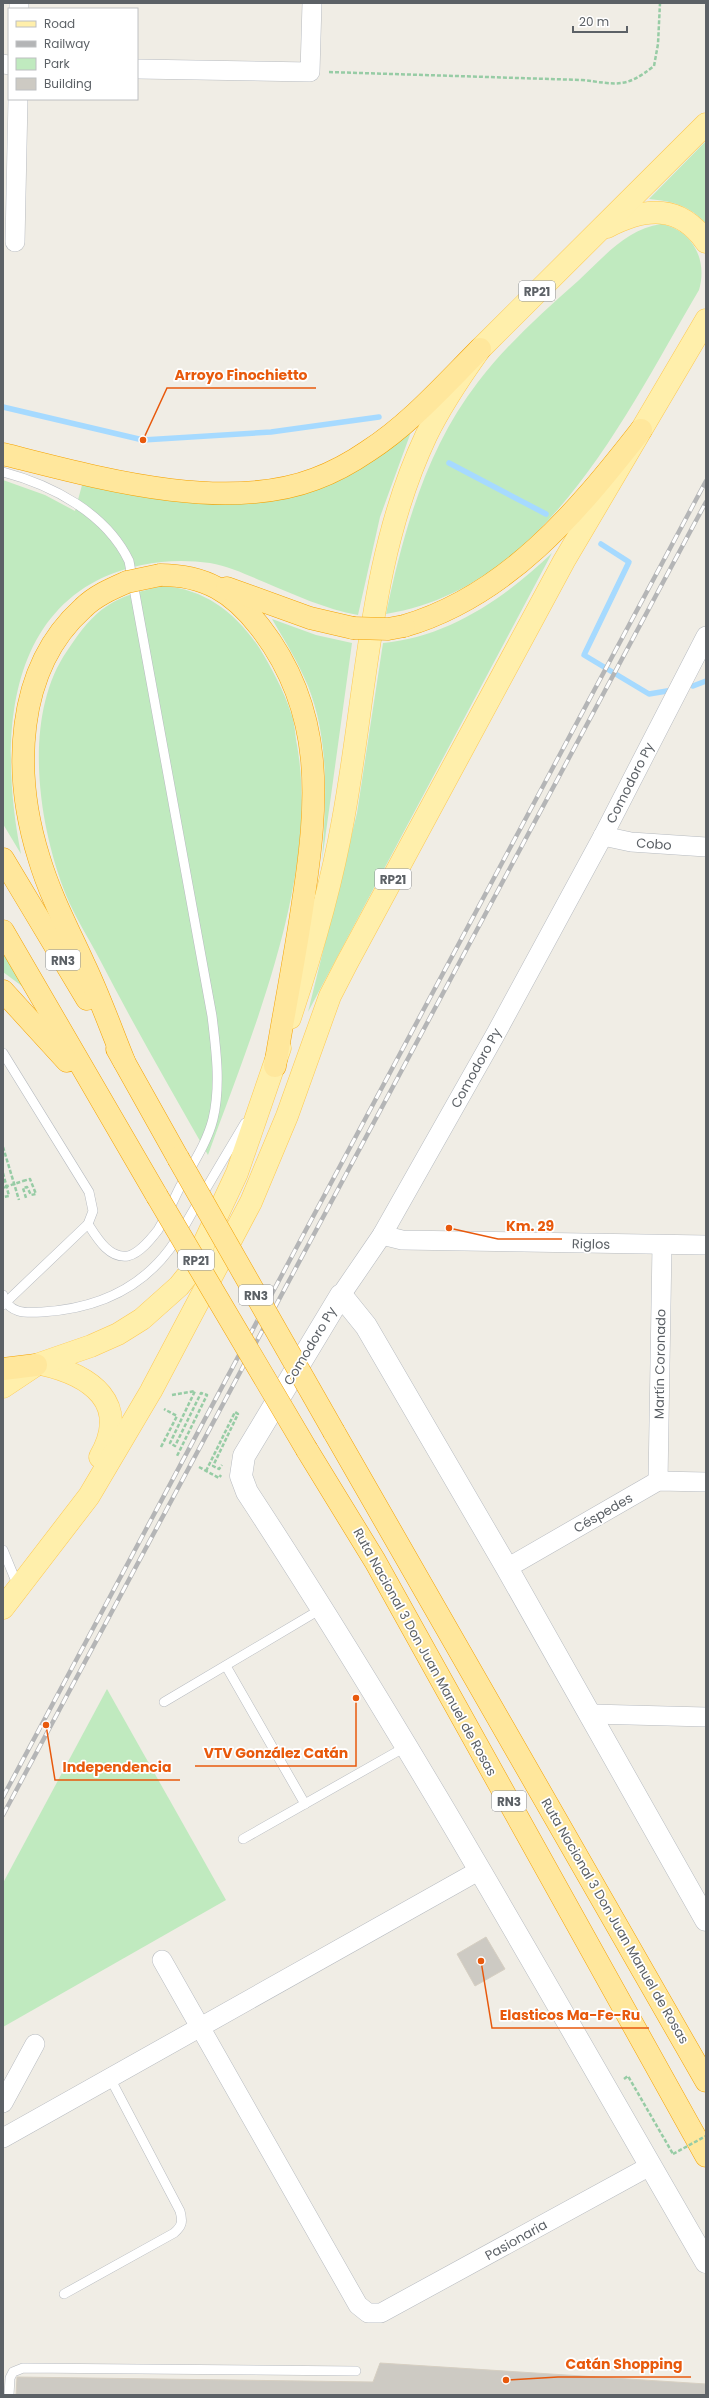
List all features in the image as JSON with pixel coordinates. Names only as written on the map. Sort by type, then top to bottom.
[{"type":"highway","points":[[3,454],[127,483],[191,492],[258,491],[288,487],[315,480],[369,450],[398,428],[480,349]]},
{"type":"highway","points":[[124,1061],[84,965],[51,893],[39,858],[27,800],[24,733],[30,695],[36,674],[49,648],[65,627],[83,607],[105,592],[127,582],[160,575],[178,575],[200,579],[310,618],[353,628],[388,630],[429,619],[453,608],[507,574],[542,544],[577,508],[641,430]]},
{"type":"highway","points":[[216,585],[253,618],[284,664],[304,715],[310,744],[315,803],[313,837],[272,1074]]},
{"type":"highway","name":"RN3","points":[[3,859],[124,1061]]},
{"type":"highway","name":"RN3","points":[[3,931],[112,1116]]},
{"type":"highway","points":[[3,992],[52,1042],[112,1116]]},
{"type":"highway","name":"Ruta Nacional 3 Don Juan Manuel de Rosas","points":[[124,1061],[334,1432],[706,2081]]},
{"type":"highway","name":"Ruta Nacional 3 Don Juan Manuel de Rosas","points":[[112,1116],[157,1196],[307,1450],[375,1561],[706,2156]]},
{"type":"highway","points":[[3,1369],[38,1364]]},
{"type":"main road","name":"RP21","points":[[3,1387],[38,1364],[118,1334],[142,1319],[179,1286],[190,1271],[237,1173],[272,1074],[319,932],[344,819],[372,616],[400,504],[427,436],[458,380],[480,349],[706,124]]},
{"type":"main road","points":[[595,233],[617,221],[640,214],[659,212],[674,214],[687,221],[697,230],[706,242]]},
{"type":"main road","name":"RP21","points":[[3,1608],[89,1496],[146,1400],[251,1202],[287,1116],[330,996],[347,963],[564,561],[704,322]]},
{"type":"main road","points":[[3,1602],[16,1579],[81,1490],[108,1442],[111,1433],[111,1412],[98,1391],[73,1374],[38,1364]]},
{"type":"street","points":[[138,69],[310,72],[312,3]]},
{"type":"street","points":[[15,242],[18,100]]},
{"type":"street","name":"Comodoro Py","points":[[706,636],[603,836],[494,1037],[382,1235],[341,1295],[244,1456],[241,1476],[246,1492],[322,1608],[407,1746],[706,2262]]},
{"type":"street","name":"Cobo","points":[[603,836],[631,842],[706,847]]},
{"type":"street","name":"Riglos","points":[[382,1235],[402,1240],[662,1246],[706,1245]]},
{"type":"street","name":"Martín Coronado","points":[[658,1481],[662,1246]]},
{"type":"street","points":[[341,1295],[366,1326],[591,1714],[706,1920]]},
{"type":"street","points":[[658,1481],[706,1482]]},
{"type":"street","name":"Céspedes","points":[[507,1568],[658,1481]]},
{"type":"street","points":[[591,1714],[706,1717]]},
{"type":"street","points":[[3,2138],[480,1870]]},
{"type":"street","points":[[162,1960],[201,2028]]},
{"type":"street","name":"Pasionaria","points":[[201,2028],[358,2305],[368,2313],[381,2314],[650,2166]]},
{"type":"street","points":[[3,2103],[35,2044]]},
{"type":"lane","points":[[3,472],[54,491],[82,507],[114,537],[129,560],[204,969],[216,1044],[217,1071],[213,1119],[206,1139],[158,1230],[138,1251],[129,1256],[120,1256],[110,1251],[100,1242],[88,1224]]},
{"type":"lane","points":[[3,1053],[89,1192],[93,1211],[88,1224],[4,1305]]},
{"type":"lane","points":[[4,1305],[24,1313],[70,1308],[117,1295],[137,1283],[154,1268],[170,1249],[272,1074]]},
{"type":"lane","points":[[3,1295],[4,1305]]},
{"type":"lane","points":[[3,1359],[38,1364]]},
{"type":"lane","points":[[3,1550],[16,1579]]},
{"type":"lane","points":[[164,1702],[322,1608]]},
{"type":"lane","points":[[226,1666],[305,1804]]},
{"type":"lane","points":[[243,1839],[407,1746]]},
{"type":"lane","points":[[64,2294],[174,2233],[181,2226],[182,2220],[180,2212],[110,2078]]},
{"type":"lane","points":[[9,2395],[10,2378],[13,2372],[23,2368],[356,2371]]},
{"type":"path","points":[[310,72],[582,80],[621,84],[638,79],[654,66],[658,44],[660,3]]},
{"type":"path","points":[[3,1147],[19,1200]]},
{"type":"path","points":[[3,1173],[9,1196],[3,1197]]},
{"type":"path","points":[[4,1188],[30,1179],[36,1194],[31,1195],[27,1187],[23,1188],[26,1198]]},
{"type":"path","points":[[146,1400],[195,1391],[170,1443],[175,1446],[201,1393],[207,1395],[177,1456]]},
{"type":"path","points":[[146,1400],[177,1416],[160,1447]]},
{"type":"path","points":[[206,1471],[234,1412],[238,1414],[213,1466],[220,1469],[223,1462]]},
{"type":"path","points":[[673,2154],[706,2136]]},
{"type":"green space","points":[[706,141],[706,224],[687,209],[666,201],[649,199]]},
{"type":"green space","points":[[661,224],[672,227],[681,232],[689,239],[695,248],[701,267],[699,290],[610,441],[575,489],[536,533],[492,570],[442,598],[386,614],[400,553],[419,493],[444,435],[478,382],[525,329],[606,254],[626,238],[637,232],[648,227]]},
{"type":"green space","points":[[411,432],[380,517],[358,615],[310,601],[231,568],[210,563],[170,561],[156,562],[130,568],[104,577],[70,599],[44,627],[27,660],[16,697],[11,736],[11,777],[21,854],[3,824],[3,480],[45,495],[75,511],[82,485],[136,494],[353,471]]},
{"type":"green space","points":[[552,553],[308,1012],[357,813],[383,643],[431,633],[475,612],[515,585]]},
{"type":"green space","points":[[163,586],[179,588],[207,598],[231,614],[251,636],[260,649],[281,688],[292,717],[297,745],[302,795],[299,847],[291,900],[278,953],[244,1058],[208,1155],[139,1034],[66,895],[56,867],[48,836],[42,804],[39,771],[40,738],[44,707],[53,677],[77,636],[97,614],[107,606],[118,600],[145,590]]},
{"type":"green space","points":[[272,619],[316,635],[352,643],[322,861],[325,817],[325,772],[320,728],[308,686]]},
{"type":"green space","points":[[3,944],[34,995],[3,972]]},
{"type":"green space","points":[[107,1689],[226,1900],[3,2027],[3,1883]]},
{"type":"building","points":[[486,1937],[505,1969],[475,1986],[457,1954]]},
{"type":"building","points":[[380,2363],[706,2384],[706,2395],[16,2395],[17,2377],[373,2382]]},
{"type":"waterway","points":[[3,407],[143,440],[271,432],[379,417]]},
{"type":"waterway","points":[[449,463],[546,514]]},
{"type":"waterway","points":[[601,544],[629,562],[584,655],[649,694],[673,690]]},
{"type":"waterway","points":[[693,686],[706,681]]},
{"type":"railway","points":[[3,1797],[706,481]]},
{"type":"railway","points":[[3,1815],[706,502]]},
{"type":"place","name":"Arroyo Finochietto","points":[[143,440]]},
{"type":"place","name":"Km. 29","points":[[449,1228]]},
{"type":"place","name":"VTV González Catán","points":[[356,1698]]},
{"type":"place","name":"Independencia","points":[[46,1725]]},
{"type":"place","name":"Elasticos Ma-Fe-Ru","points":[[481,1961]]},
{"type":"place","name":"Catán Shopping","points":[[506,2380]]}]
